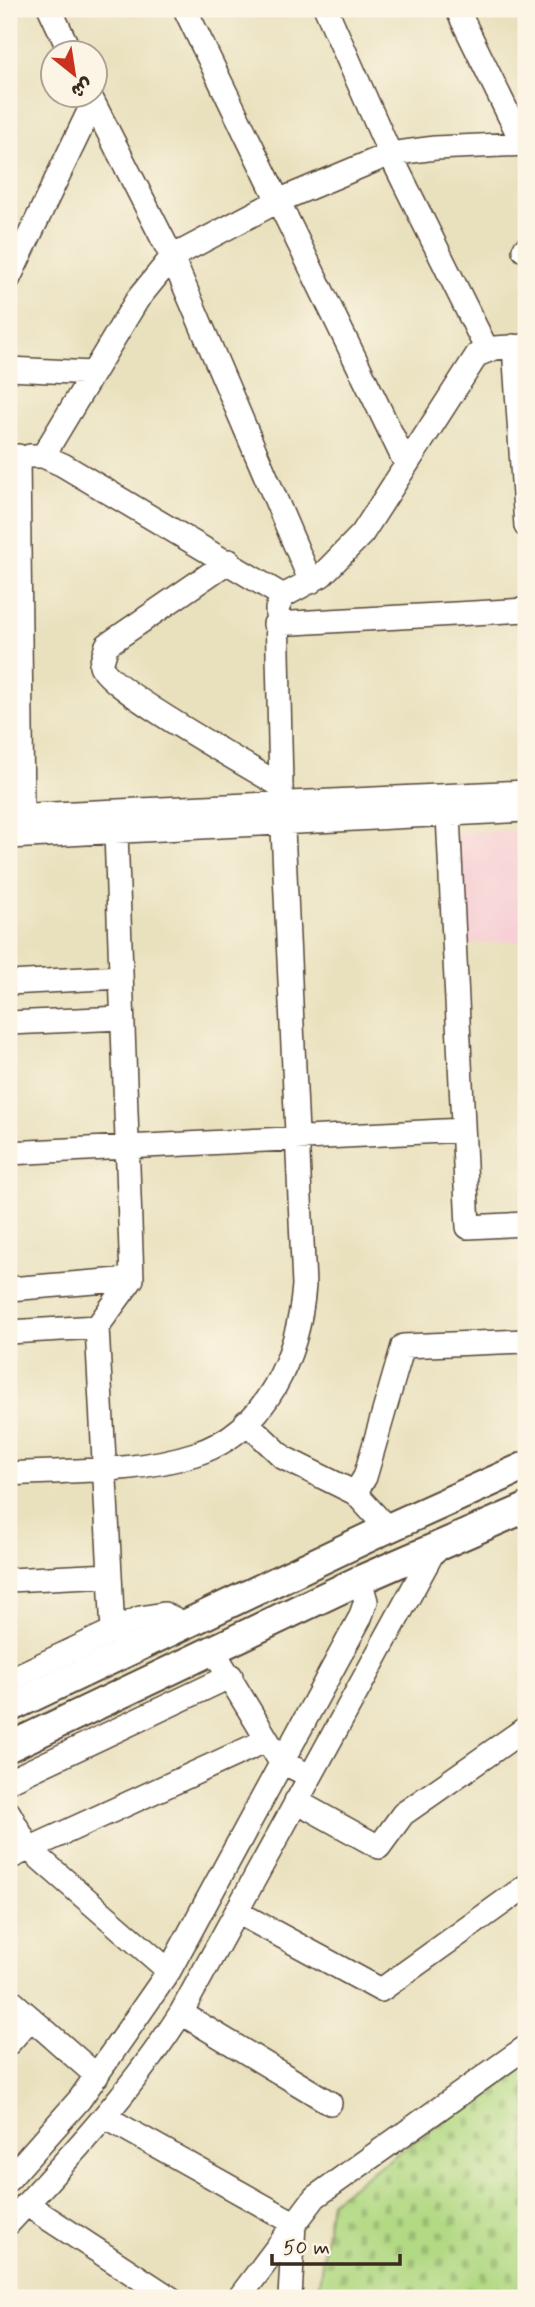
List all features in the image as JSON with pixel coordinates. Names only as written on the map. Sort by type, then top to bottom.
[{"type":"main road","points":[[9,1708],[387,1528],[526,1466]]},
{"type":"main road","points":[[9,1747],[360,1580],[526,1508]]},
{"type":"street","points":[[50,9],[63,38]]},
{"type":"street","points":[[185,9],[406,464]]},
{"type":"street","points":[[326,9],[390,155],[487,350]]},
{"type":"street","points":[[43,456],[137,300],[172,257],[278,201],[390,155],[435,148],[524,144],[457,9]]},
{"type":"street","points":[[9,278],[87,108]]},
{"type":"street","points":[[96,108],[172,257],[311,582]]},
{"type":"street","points":[[9,1474],[104,1468],[175,1460],[197,1454],[215,1446],[246,1422],[271,1394],[281,1377],[302,1312],[304,1284],[275,624],[283,596],[311,582],[334,565],[355,543],[472,361],[487,350],[520,346],[526,526]]},
{"type":"street","points":[[9,369],[92,373]]},
{"type":"street","points":[[283,596],[229,561],[43,456],[14,456],[15,816],[526,792]]},
{"type":"street","points":[[229,561],[107,645],[101,664],[106,676],[114,683],[282,805]]},
{"type":"street","points":[[275,624],[526,610]]},
{"type":"street","points":[[9,837],[116,833],[282,805],[448,815],[526,810]]},
{"type":"street","points":[[448,815],[468,1227],[526,1224]]},
{"type":"street","points":[[113,1632],[97,1327],[132,1279],[116,833]]},
{"type":"street","points":[[9,983],[121,977]]},
{"type":"street","points":[[9,1023],[122,1017]]},
{"type":"street","points":[[9,1153],[463,1130]]},
{"type":"street","points":[[9,1289],[132,1279]]},
{"type":"street","points":[[9,1332],[97,1327]]},
{"type":"street","points":[[355,1493],[365,1477],[403,1346],[526,1341]]},
{"type":"street","points":[[246,1422],[284,1458],[355,1493],[387,1528]]},
{"type":"street","points":[[9,2223],[105,2117],[151,2059],[181,2013],[437,1545]]},
{"type":"street","points":[[9,1580],[110,1574]]},
{"type":"street","points":[[9,2179],[97,2076],[169,1971],[364,1608],[364,1591],[360,1580]]},
{"type":"street","points":[[9,1680],[154,1614],[164,1614],[185,1624]]},
{"type":"street","points":[[213,1650],[280,1761],[310,1776]]},
{"type":"street","points":[[9,1781],[231,1676]]},
{"type":"street","points":[[296,1801],[379,1847],[403,1814],[526,1728]]},
{"type":"street","points":[[19,1853],[267,1740]]},
{"type":"street","points":[[9,1813],[19,1853],[169,1971]]},
{"type":"street","points":[[237,1912],[380,1990],[526,1886]]},
{"type":"street","points":[[9,1999],[97,2076]]},
{"type":"street","points":[[181,2013],[330,2103]]},
{"type":"street","points":[[9,2043],[31,2018]]},
{"type":"street","points":[[239,2298],[315,2197],[526,2047]]},
{"type":"street","points":[[105,2117],[294,2223]]},
{"type":"street","points":[[26,2204],[170,2298]]},
{"type":"street","points":[[290,2298],[294,2223]]},
{"type":"shaded area","points":[[526,830],[526,941],[459,944],[454,833]]},
{"type":"green space","points":[[526,2062],[526,2298],[317,2298],[331,2201]]}]
